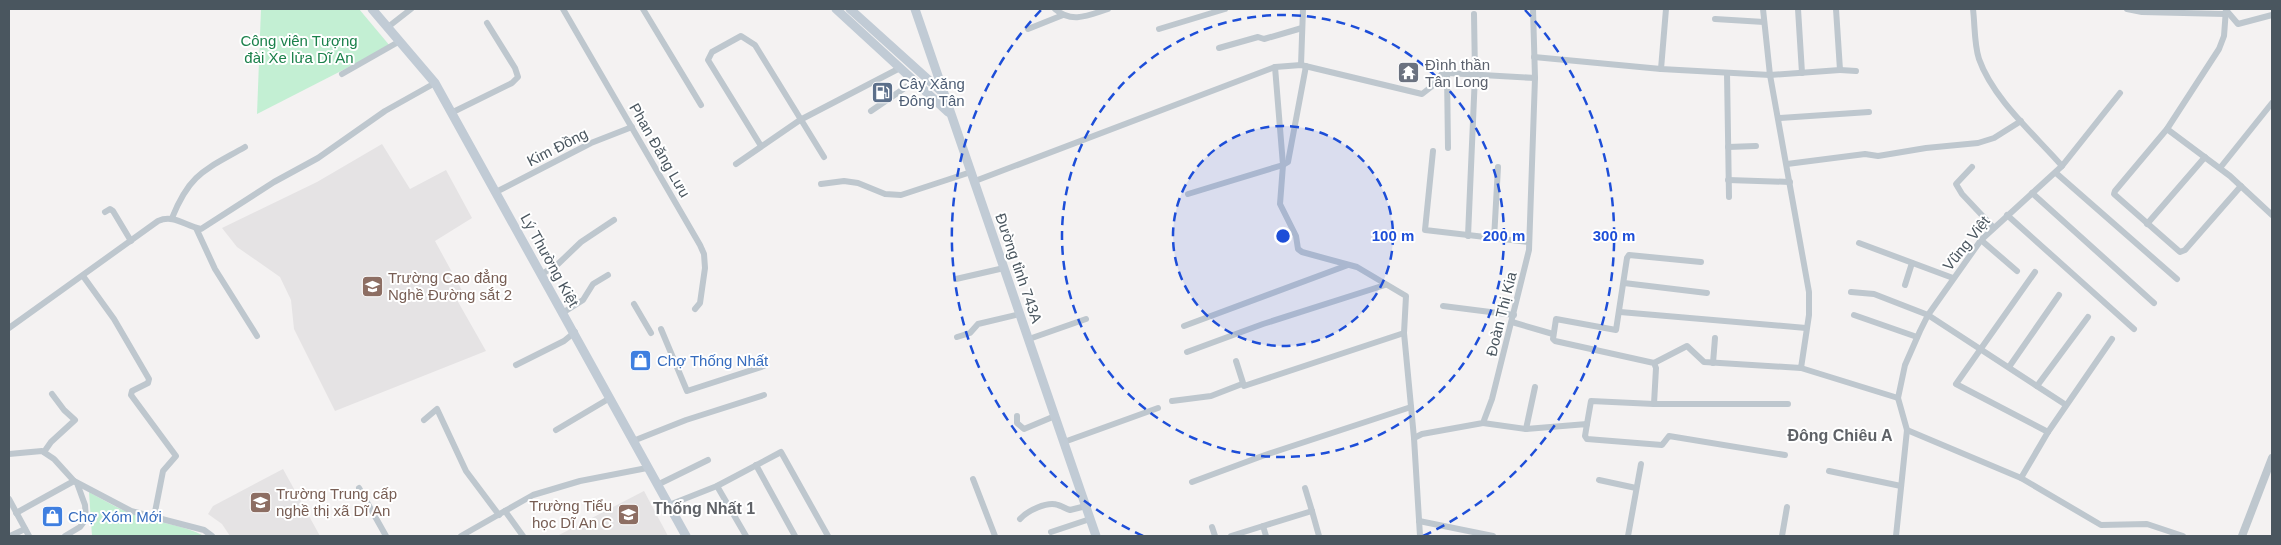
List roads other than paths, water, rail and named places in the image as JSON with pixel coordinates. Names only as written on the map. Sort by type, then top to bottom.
[{"type":"main road","name":"Lý Thường Kiệt","points":[[372,9],[434,83],[564,312],[647,468],[686,536]]},
{"type":"main road","points":[[836,9],[900,68],[942,93]]},
{"type":"main road","points":[[850,9],[951,114]]},
{"type":"main road","name":"Đường tỉnh 743A","points":[[915,9],[942,93],[973,176],[1096,536]]},
{"type":"main road","points":[[919,81],[933,63]]},
{"type":"street","points":[[388,27],[411,9]]},
{"type":"street","name":"Phan Đăng Lưu","points":[[564,9],[657,168],[704,254],[700,303],[695,309]]},
{"type":"street","points":[[643,9],[700,105]]},
{"type":"street","points":[[1055,9],[1063,16],[1073,18],[1084,17],[1108,9]]},
{"type":"street","points":[[1159,29],[1225,9]]},
{"type":"street","points":[[1188,194],[1283,165],[1290,158],[1303,65],[1303,9]]},
{"type":"street","name":"Đoàn Thị Kia","points":[[1483,423],[1492,399],[1513,319],[1530,242],[1535,78],[1533,9]]},
{"type":"street","points":[[1661,69],[1666,9]]},
{"type":"street","points":[[1763,9],[1770,75],[1780,118],[1809,292],[1809,315],[1801,368]]},
{"type":"street","points":[[1798,9],[1802,73]]},
{"type":"street","points":[[1836,9],[1840,70]]},
{"type":"street","points":[[1973,9],[1979,58],[1997,91],[2021,121],[2062,166]]},
{"type":"street","points":[[2127,9],[2142,12],[2226,11],[2238,24],[2272,15]]},
{"type":"street","points":[[2226,11],[2224,36],[2219,49],[2167,129],[2114,191],[2115,197],[2180,252],[2185,250],[2242,186]]},
{"type":"street","points":[[1468,236],[1475,75],[1474,14]]},
{"type":"street","points":[[1028,29],[1063,16]]},
{"type":"street","points":[[1715,19],[1764,22]]},
{"type":"street","points":[[451,113],[512,84],[518,77],[487,24]]},
{"type":"street","points":[[1219,48],[1258,37],[1264,39],[1302,28]]},
{"type":"street","points":[[761,146],[708,60],[712,52],[741,36],[755,45],[824,157]]},
{"type":"street","points":[[342,74],[400,41]]},
{"type":"street","points":[[1534,57],[1661,69],[1770,75],[1856,70]]},
{"type":"street","points":[[821,184],[858,183],[885,194],[901,195],[973,176],[1275,67],[1303,65],[1422,94],[1426,93],[1442,74],[1447,73],[1535,78]]},
{"type":"street","points":[[1275,67],[1283,165],[1280,204],[1296,236],[1298,249],[1307,255],[1357,267],[1386,286],[1406,296],[1404,333],[1414,438],[1420,536]]},
{"type":"street","points":[[736,164],[800,120],[900,68]]},
{"type":"street","points":[[1447,73],[1448,148]]},
{"type":"street","points":[[1727,73],[1728,197]]},
{"type":"street","points":[[871,111],[919,81]]},
{"type":"street","points":[[9,328],[158,221],[172,218],[202,229],[274,182],[318,158],[386,111],[434,83]]},
{"type":"street","name":"Vũng Việt","points":[[1896,536],[1907,430],[1898,398],[1905,365],[1928,315],[1981,240],[1993,227],[2056,173],[2120,93]]},
{"type":"street","points":[[2220,168],[2272,102]]},
{"type":"street","points":[[1780,118],[1869,112]]},
{"type":"street","points":[[1787,164],[1865,154],[1878,156],[1926,148],[1978,143],[1994,138],[2021,121]]},
{"type":"street","name":"Kim Đồng","points":[[496,192],[591,143],[632,127]]},
{"type":"street","points":[[2167,129],[2242,186],[2272,215]]},
{"type":"street","points":[[172,218],[185,188],[195,178],[245,146]]},
{"type":"street","points":[[1728,147],[1756,146]]},
{"type":"street","points":[[1433,151],[1426,230],[1530,242]]},
{"type":"street","points":[[2146,224],[2205,157]]},
{"type":"street","points":[[1494,239],[1498,167]]},
{"type":"street","points":[[1972,167],[1956,184],[1962,194],[1993,227]]},
{"type":"street","points":[[2056,173],[2177,279]]},
{"type":"street","points":[[1728,180],[1790,182]]},
{"type":"street","points":[[2032,193],[2154,303]]},
{"type":"street","points":[[105,212],[110,209],[113,211],[131,241]]},
{"type":"street","points":[[2007,215],[2134,329]]},
{"type":"street","points":[[542,274],[558,264],[581,242],[614,220]]},
{"type":"street","points":[[196,228],[215,269],[256,336]]},
{"type":"street","points":[[1981,240],[2017,271]]},
{"type":"street","points":[[1859,243],[1953,278]]},
{"type":"street","points":[[1701,262],[1629,255],[1616,330],[1556,319],[1553,334],[1555,341],[1654,364],[1685,346],[1690,347],[1701,360],[1713,363],[1801,368],[1898,398]]},
{"type":"street","points":[[1905,285],[1912,263]]},
{"type":"street","points":[[1184,326],[1348,264]]},
{"type":"street","points":[[956,279],[1004,268]]},
{"type":"street","points":[[2035,272],[1956,382],[1958,386],[2048,432]]},
{"type":"street","points":[[564,312],[583,300],[593,284],[608,275]]},
{"type":"street","points":[[83,276],[114,320],[149,380],[148,383],[131,392],[131,395],[176,456],[163,471],[154,517]]},
{"type":"street","points":[[1624,283],[1707,292]]},
{"type":"street","points":[[1187,352],[1263,324],[1386,286]]},
{"type":"street","points":[[1851,292],[1874,294],[1928,315],[2066,405]]},
{"type":"street","points":[[2009,367],[2059,295]]},
{"type":"street","points":[[634,304],[651,333]]},
{"type":"street","points":[[1443,306],[1513,319],[1553,334]]},
{"type":"street","points":[[1620,312],[1806,328]]},
{"type":"street","points":[[957,337],[970,333],[978,324],[1020,314]]},
{"type":"street","points":[[1854,316],[1917,337]]},
{"type":"street","points":[[2037,386],[2088,317]]},
{"type":"street","points":[[1029,339],[1086,319]]},
{"type":"street","points":[[661,329],[687,391],[764,366]]},
{"type":"street","points":[[516,365],[564,341],[575,332]]},
{"type":"street","points":[[1172,401],[1211,396],[1242,384],[1244,386],[1404,333]]},
{"type":"street","points":[[1713,363],[1715,338]]},
{"type":"street","points":[[2021,478],[2048,432],[2112,339]]},
{"type":"street","points":[[1236,361],[1242,384]]},
{"type":"street","points":[[1654,364],[1656,368],[1654,404]]},
{"type":"street","points":[[1526,429],[1535,387]]},
{"type":"street","points":[[44,452],[51,442],[75,420],[52,394]]},
{"type":"street","points":[[633,441],[686,420],[764,395]]},
{"type":"street","points":[[556,430],[610,398]]},
{"type":"street","points":[[1785,456],[1670,436],[1662,445],[1587,439],[1585,436],[1592,401],[1654,404],[1788,404]]},
{"type":"street","points":[[1192,482],[1264,455],[1410,407]]},
{"type":"street","points":[[1064,442],[1158,408]]},
{"type":"street","points":[[424,420],[437,410],[466,471],[520,535]]},
{"type":"street","points":[[1017,416],[1016,423],[1024,429],[1055,416]]},
{"type":"street","points":[[1414,438],[1422,434],[1483,423],[1526,429],[1587,424]]},
{"type":"street","points":[[1907,430],[2021,478],[2101,525],[2148,524],[2184,536]]},
{"type":"street","points":[[9,454],[44,452],[54,459],[76,482],[131,511],[204,530],[212,536]]},
{"type":"street","points":[[669,505],[717,486],[781,452],[828,536]]},
{"type":"street","points":[[657,485],[708,460]]},
{"type":"street","points":[[2242,536],[2272,462]]},
{"type":"street","points":[[1628,536],[1641,464]]},
{"type":"street","points":[[756,465],[795,536]]},
{"type":"street","points":[[461,536],[533,495],[580,481],[647,468]]},
{"type":"street","points":[[1829,471],[1901,486]]},
{"type":"street","points":[[973,479],[995,536]]},
{"type":"street","points":[[1599,480],[1636,488]]},
{"type":"street","points":[[16,513],[76,482]]},
{"type":"street","points":[[65,536],[80,527],[86,519],[85,505],[76,482]]},
{"type":"street","points":[[717,486],[746,536]]},
{"type":"street","points":[[359,488],[386,536]]},
{"type":"street","points":[[1305,488],[1319,536]]},
{"type":"street","points":[[9,499],[29,536]]},
{"type":"street","points":[[1020,519],[1032,510],[1055,504],[1070,510],[1086,506]]},
{"type":"street","points":[[1782,536],[1787,507]]},
{"type":"street","points":[[1231,536],[1312,511]]},
{"type":"street","points":[[1051,532],[1090,519]]},
{"type":"street","points":[[1419,521],[1493,536]]},
{"type":"street","points":[[1212,526],[1215,536]]},
{"type":"street","points":[[1263,526],[1266,536]]},
{"type":"street","points":[[10,536],[25,528]]},
{"type":"place","name":"Đình thần Tân Long","points":[[1409,73]]},
{"type":"place","name":"Cây Xăng Đông Tân","points":[[883,92]]},
{"type":"place","name":"Trường Cao đẳng Nghề Đường sắt 2","points":[[372,286]]},
{"type":"place","name":"Chợ Thống Nhất","points":[[641,360]]},
{"type":"place","name":"Trường Trung cấp nghề thị xã Dĩ An","points":[[260,502]]},
{"type":"place","name":"Trường Tiểu học Dĩ An C","points":[[628,514]]},
{"type":"place","name":"Chợ Xóm Mới","points":[[52,516]]},
{"type":"district","name":"Đông Chiêu A","points":[[1840,435]]},
{"type":"district","name":"Thống Nhất 1","points":[[704,508]]},
{"type":"park label","name":"Công viên Tượng đài Xe lửa Dĩ An","points":[[299,48]]}]
